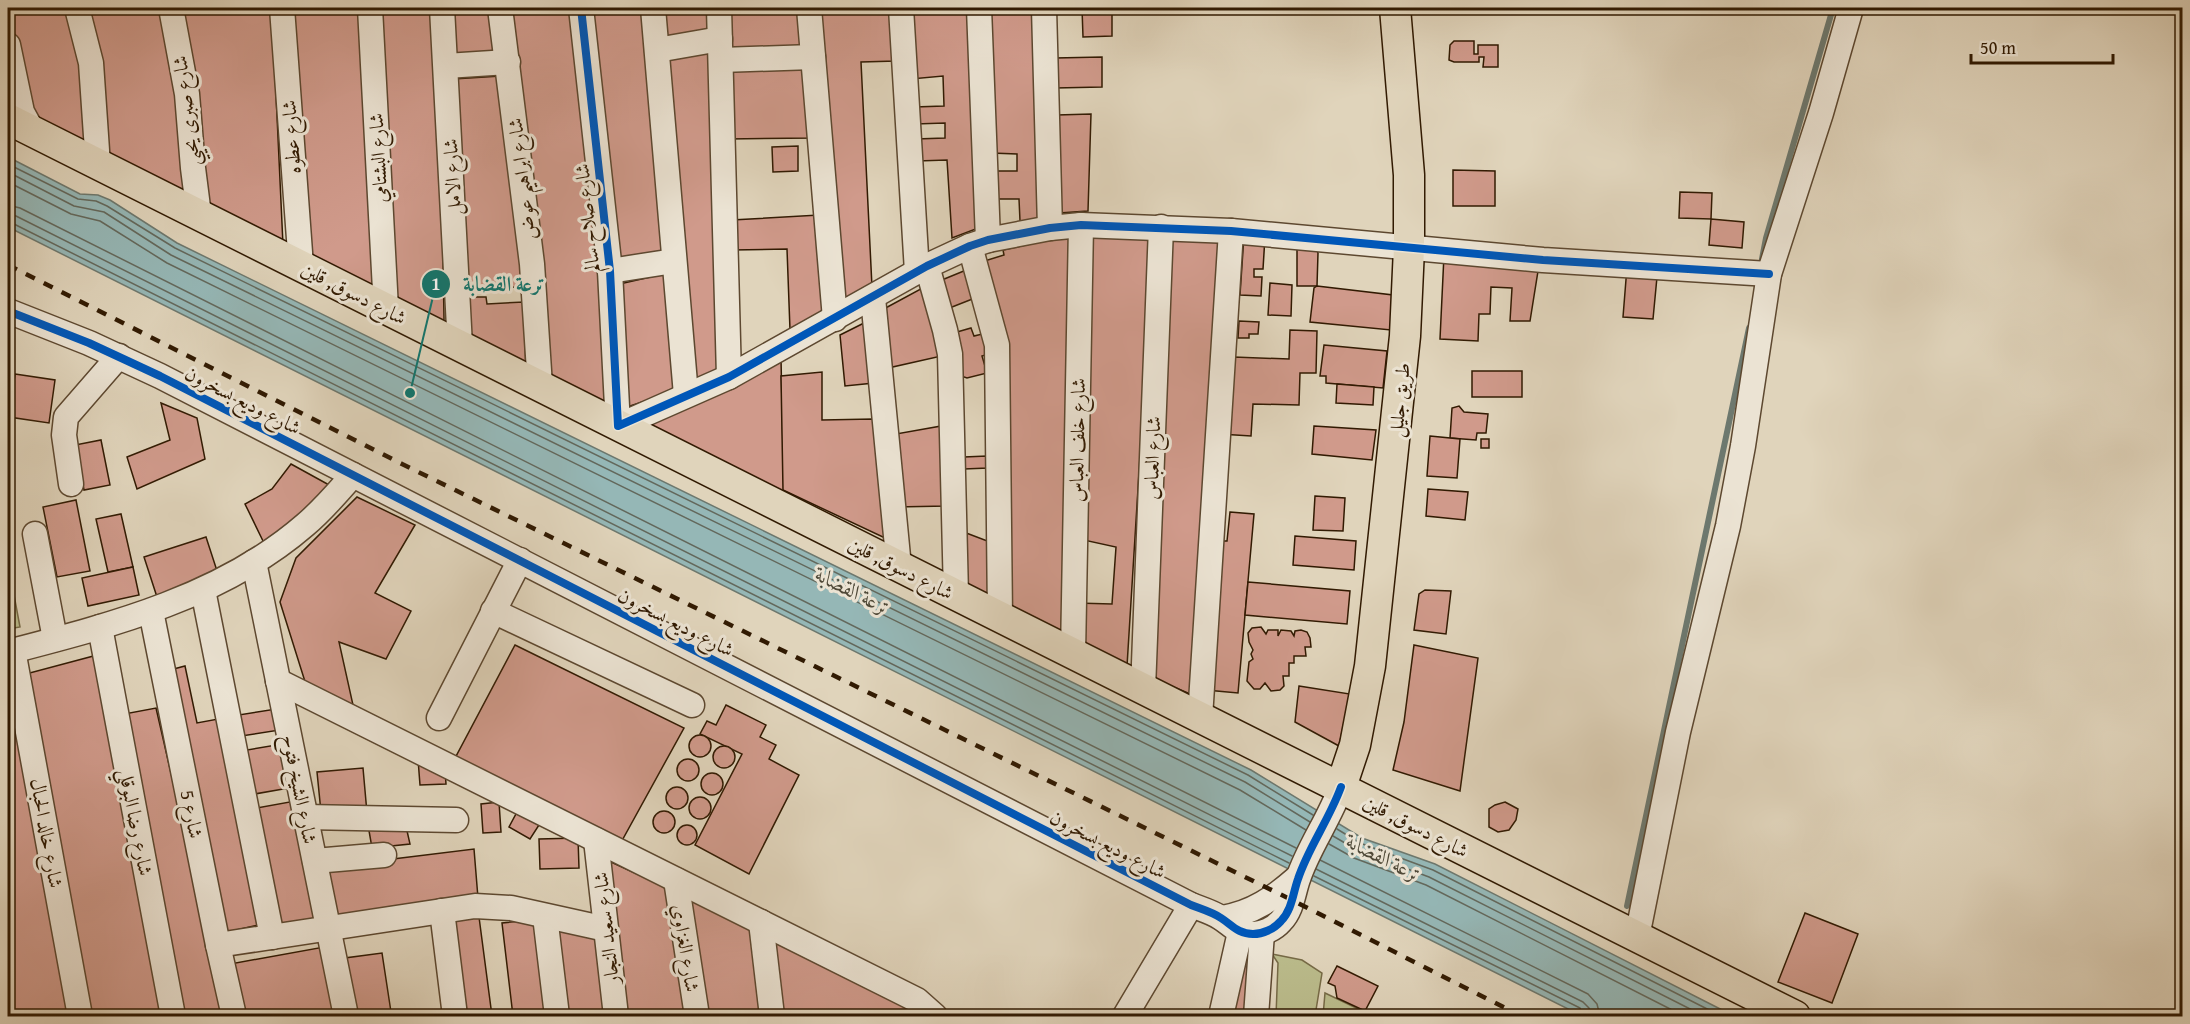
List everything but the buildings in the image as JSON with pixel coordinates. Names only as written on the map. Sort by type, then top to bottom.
[{"type":"main road","name":"طريق جليل","points":[[1337,798],[1355,745],[1375,627],[1401,379],[1409,248],[1408,175],[1395,8]]},
{"type":"main road","name":"شارع دسوق, قلين","points":[[20,125],[1200,718],[1337,798],[1637,937],[1795,1017]]},
{"type":"street","points":[[77,8],[91,63],[98,165]]},
{"type":"street","name":"شارع صبرى يحيي","points":[[171,8],[187,94],[199,215]]},
{"type":"street","name":"شارع عطوه","points":[[282,8],[301,266]]},
{"type":"street","name":"شارع البشتامي","points":[[370,8],[386,309]]},
{"type":"street","name":"شارع الامل","points":[[442,8],[460,346]]},
{"type":"street","name":"شارع ابراهيم عوض","points":[[500,8],[533,274],[540,386]]},
{"type":"street","name":"شارع صلاح سالم","points":[[580,8],[610,271],[618,426]]},
{"type":"street","points":[[653,8],[686,395]]},
{"type":"street","points":[[719,8],[729,377]]},
{"type":"street","points":[[809,8],[835,319]]},
{"type":"street","points":[[901,8],[922,269],[945,330],[950,354],[956,595]]},
{"type":"street","points":[[979,8],[979,243],[998,356],[1000,617]]},
{"type":"street","points":[[1044,8],[1050,228]]},
{"type":"street","points":[[1637,937],[1678,732],[1728,526],[1743,446],[1769,274],[1821,113],[1851,8]]},
{"type":"street","points":[[8,45],[22,112],[20,125]]},
{"type":"street","points":[[657,50],[720,50],[813,57]]},
{"type":"street","points":[[446,66],[508,62]]},
{"type":"street","points":[[618,426],[729,377],[922,269],[979,243],[1050,228],[1081,225],[1231,231],[1543,260],[1769,274]]},
{"type":"street","name":"شارع خلف العباس","points":[[1073,654],[1081,225]]},
{"type":"street","name":"شارع العباس","points":[[1143,689],[1161,227]]},
{"type":"street","points":[[1200,718],[1231,231]]},
{"type":"street","points":[[610,271],[674,261]]},
{"type":"street","points":[[873,298],[899,567]]},
{"type":"street","name":"شارع وديع بسخرون","points":[[8,311],[119,356],[1191,905],[1241,928]]},
{"type":"street","points":[[71,484],[64,435],[66,417],[119,356]]},
{"type":"street","points":[[10,651],[151,611],[203,590],[254,562],[306,525],[353,475]]},
{"type":"street","points":[[34,534],[55,639]]},
{"type":"street","points":[[439,718],[520,560]]},
{"type":"street","name":"شارع الشيخ فتوح","points":[[254,562],[346,1017]]},
{"type":"street","points":[[203,590],[272,937]]},
{"type":"street","name":"شارع 5","points":[[151,611],[234,1017]]},
{"type":"street","points":[[494,611],[692,705]]},
{"type":"street","name":"شارع رضا البوقلي","points":[[100,627],[173,1017]]},
{"type":"street","name":"شارع خالد الحبال","points":[[10,651],[80,1017]]},
{"type":"street","points":[[278,681],[917,1000],[935,1017]]},
{"type":"street","points":[[1241,928],[1273,928],[1282,921],[1288,911],[1298,877],[1337,798]]},
{"type":"street","points":[[306,817],[456,820]]},
{"type":"street","name":"شارع سعيد النجار","points":[[596,840],[616,1017]]},
{"type":"street","points":[[315,861],[384,855]]},
{"type":"street","points":[[1256,1017],[1239,915],[1260,907],[1298,877]]},
{"type":"street","name":"شارع الغزاوي","points":[[676,880],[697,1017]]},
{"type":"street","points":[[1125,1017],[1191,905]]},
{"type":"street","points":[[218,945],[476,906],[511,908],[606,929]]},
{"type":"street","points":[[442,911],[455,1017]]},
{"type":"street","points":[[545,916],[557,1017]]},
{"type":"street","points":[[761,922],[772,1017]]},
{"type":"street","points":[[1221,1017],[1241,928]]},
{"type":"green space","points":[[8,563],[20,627],[8,629]]},
{"type":"green space","points":[[1272,954],[1302,960],[1322,973],[1315,1016],[1276,1016],[1278,963]]},
{"type":"green space","points":[[1325,993],[1373,1016],[1323,1016]]},
{"type":"water","points":[[8,157],[80,194],[98,195],[110,200],[177,243],[1251,770],[1362,838],[1435,864],[1734,1016],[1582,1016],[8,227]]},
{"type":"waterway","points":[[1762,259],[1766,238],[1833,8]]},
{"type":"waterway","points":[[1627,906],[1749,328]]},
{"type":"railway","points":[[8,265],[402,464],[1292,900],[1521,1016]]},
{"type":"cycle path","points":[[581,8],[610,271],[618,426],[729,377],[927,266],[970,246],[988,240],[1050,228],[1081,225],[1231,231],[1543,260],[1769,274]]},
{"type":"cycle path","points":[[8,311],[89,343],[160,376],[1191,905],[1214,914],[1243,932],[1253,934],[1264,932],[1285,917],[1302,868],[1341,787]]},
{"type":"place","name":"ترعة القضابة","points":[[410,393]]}]
